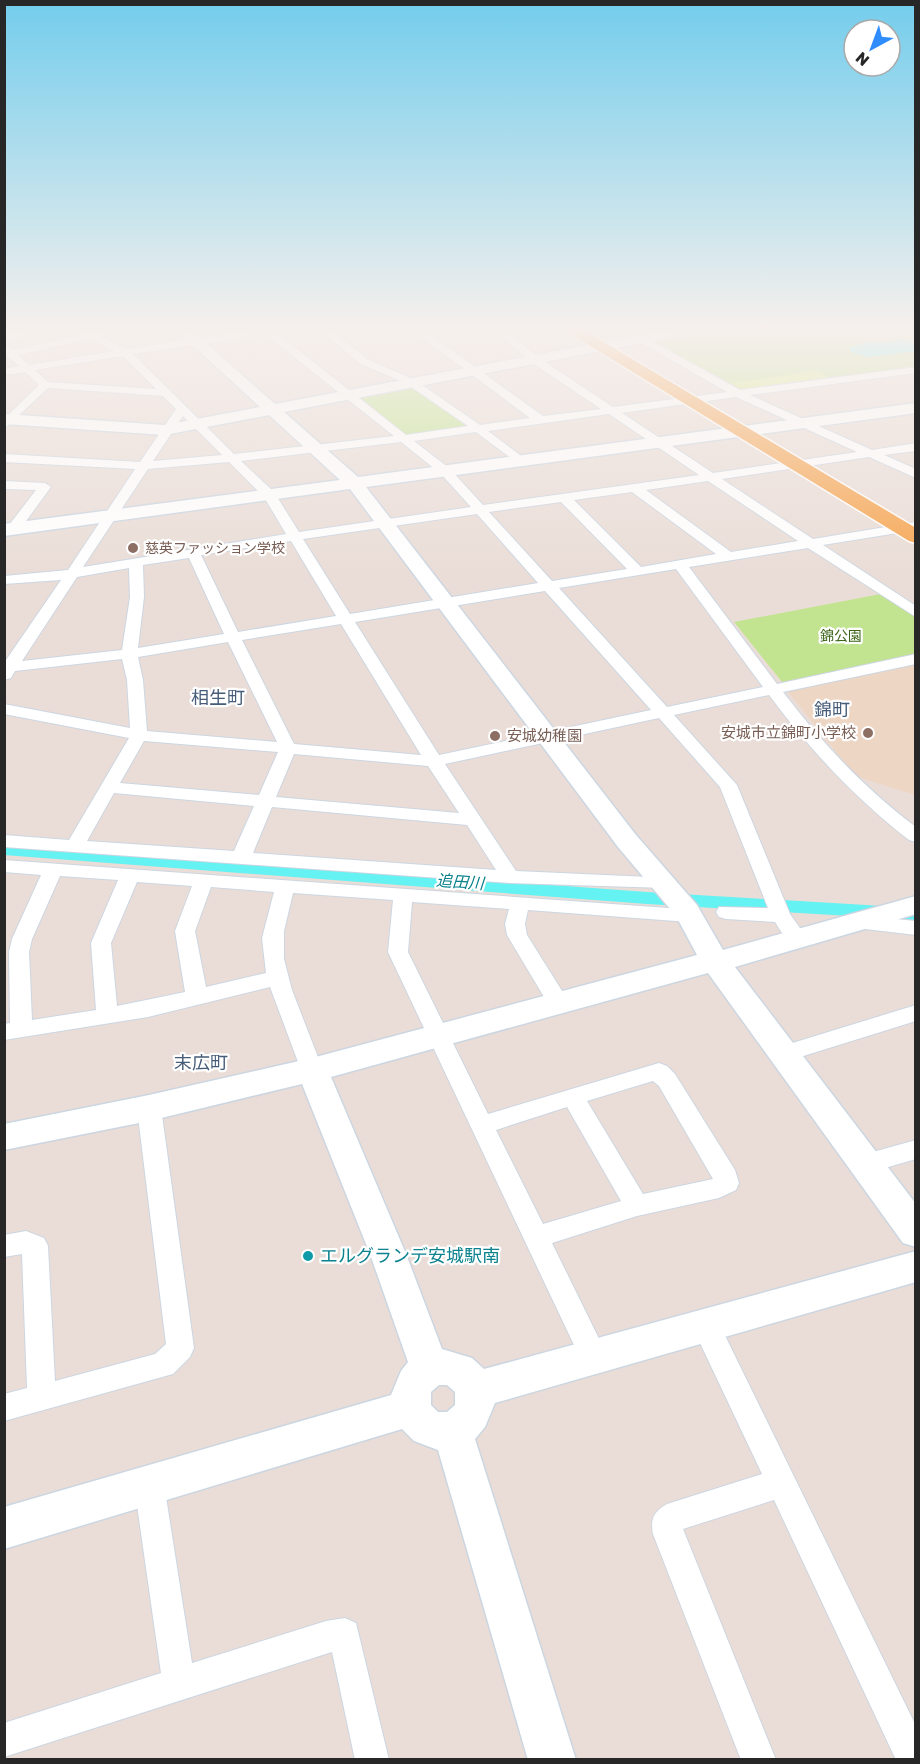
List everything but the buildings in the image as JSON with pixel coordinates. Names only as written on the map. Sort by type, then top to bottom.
[{"type":"main road","points":[[707,410],[911,531]]},
{"type":"street","points":[[7,422],[19,410]]},
{"type":"street","points":[[6,671],[180,410]]},
{"type":"street","points":[[184,410],[269,495],[434,761],[510,878]]},
{"type":"street","points":[[7,422],[165,430],[265,410]]},
{"type":"street","points":[[272,410],[354,483],[627,841],[678,899],[715,961],[915,1232]]},
{"type":"street","points":[[368,410],[445,471],[728,785],[784,917]]},
{"type":"street","points":[[452,410],[520,461]]},
{"type":"street","points":[[526,410],[540,420]]},
{"type":"street","points":[[4,458],[142,466],[317,450],[618,410]]},
{"type":"street","points":[[773,410],[915,474]]},
{"type":"street","points":[[8,530],[897,410]]},
{"type":"street","points":[[613,411],[915,613]]},
{"type":"street","points":[[4,580],[73,573],[193,552],[915,447]]},
{"type":"street","points":[[4,485],[45,488],[8,530]]},
{"type":"street","points":[[635,488],[729,557]]},
{"type":"street","points":[[564,498],[638,572]]},
{"type":"street","points":[[6,671],[129,654],[813,544],[911,531]]},
{"type":"street","points":[[193,552],[218,610],[288,748],[242,858]]},
{"type":"street","points":[[74,847],[139,735],[135,680],[129,654],[137,597],[135,563]]},
{"type":"street","points":[[680,565],[774,687],[810,739],[875,805],[915,836]]},
{"type":"street","points":[[4,709],[139,735],[434,761],[915,658]]},
{"type":"street","points":[[109,787],[474,820]]},
{"type":"street","points":[[4,841],[510,878],[678,899]]},
{"type":"street","points":[[4,866],[520,903],[678,899]]},
{"type":"street","points":[[54,869],[20,945],[13,1031],[107,1016],[279,977]]},
{"type":"street","points":[[107,1016],[101,943],[130,875]]},
{"type":"street","points":[[197,997],[185,931],[204,880]]},
{"type":"street","points":[[285,886],[273,930],[272,947],[279,977],[312,1070],[388,1254],[430,1370]]},
{"type":"street","points":[[403,895],[398,952],[593,1355]]},
{"type":"street","points":[[520,903],[515,924],[517,935],[558,1002]]},
{"type":"street","points":[[726,912],[863,920],[915,913]]},
{"type":"street","points":[[4,1137],[149,1108],[312,1070],[558,1002],[742,956],[784,917]]},
{"type":"street","points":[[784,1053],[915,1013]]},
{"type":"street","points":[[481,1125],[652,1072],[659,1072],[667,1080],[726,1176],[725,1186],[637,1206],[535,1237]]},
{"type":"street","points":[[573,1098],[637,1206]]},
{"type":"street","points":[[4,1408],[163,1365],[180,1348],[149,1108]]},
{"type":"street","points":[[864,1164],[915,1149]]},
{"type":"street","points":[[4,1246],[26,1242],[35,1246],[42,1397]]},
{"type":"street","points":[[476,1390],[593,1355],[915,1266]]},
{"type":"street","points":[[705,1324],[910,1738]]},
{"type":"street","points":[[452,1368],[471,1381],[476,1390],[477,1400],[469,1418],[452,1429],[431,1428],[415,1416],[411,1408],[411,1389],[415,1381],[430,1370],[452,1368]]},
{"type":"street","points":[[4,1528],[411,1408]]},
{"type":"street","points":[[452,1429],[552,1760]]},
{"type":"street","points":[[759,1760],[668,1534],[666,1522],[678,1515],[782,1483]]},
{"type":"street","points":[[149,1484],[179,1684]]},
{"type":"street","points":[[4,1740],[326,1637],[345,1634],[372,1760]]},
{"type":"shaded area","name":"安城市立錦町小学校","points":[[915,663],[915,795],[855,776],[786,689]]},
{"type":"green space","points":[[373,410],[450,410],[479,429],[404,438]]},
{"type":"green space","name":"錦公園","points":[[886,593],[915,615],[915,655],[782,682],[734,622]]},
{"type":"waterway","name":"追田川","points":[[4,850],[647,898],[916,914]]},
{"type":"place","name":"慈英ファッション学校","points":[[133,548]]},
{"type":"place","name":"安城市立錦町小学校","points":[[868,733]]},
{"type":"place","name":"安城幼稚園","points":[[495,736]]},
{"type":"place","name":"エルグランデ安城駅南","points":[[308,1256]]},
{"type":"district","name":"相生町","points":[[218,698]]},
{"type":"district","name":"錦町","points":[[832,710]]},
{"type":"district","name":"末広町","points":[[201,1063]]}]
